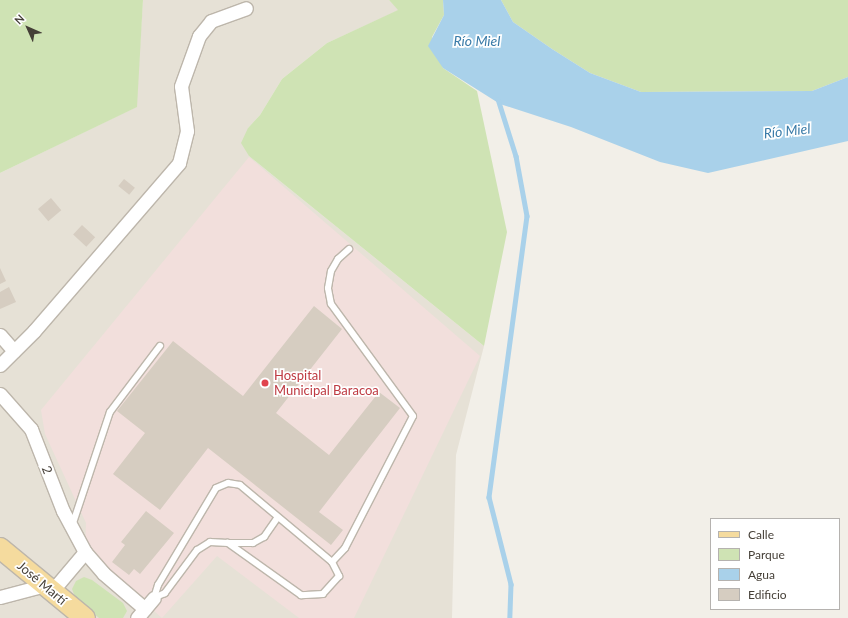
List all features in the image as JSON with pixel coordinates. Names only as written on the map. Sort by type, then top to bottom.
[{"type":"main road","name":"José Martí","points":[[0,548],[85,618]]},
{"type":"street","points":[[0,365],[34,331],[179,163],[187,132],[181,86],[199,36],[211,21],[246,8]]},
{"type":"street","points":[[0,335],[14,351]]},
{"type":"street","name":"2","points":[[0,394],[31,430],[72,527],[85,552],[141,613]]},
{"type":"street","points":[[0,597],[48,588],[85,552]]},
{"type":"street","points":[[141,613],[154,598]]},
{"type":"lane","points":[[332,562],[345,548],[413,416],[331,304],[328,288],[331,271],[338,259],[349,249]]},
{"type":"lane","points":[[72,527],[110,412],[160,346]]},
{"type":"lane","points":[[154,598],[158,584],[216,488],[228,483],[240,485],[332,562],[339,576],[323,594],[301,595],[228,543]]},
{"type":"lane","points":[[154,598],[165,593],[197,550],[210,542],[246,544],[259,540],[271,530],[278,517]]},
{"type":"shaded area","points":[[143,0],[389,0],[399,10],[327,43],[282,79],[260,115],[248,128],[249,156],[484,346],[456,455],[452,618],[0,618],[0,173],[136,107]]},
{"type":"shaded area","name":"Hospital Municipal Baracoa","points":[[249,157],[480,356],[354,618],[299,618],[217,556],[162,618],[85,550],[86,523],[45,434],[41,410]]},
{"type":"green space","points":[[0,0],[143,0],[137,107],[0,173]]},
{"type":"green space","points":[[389,0],[443,0],[444,15],[432,37],[443,68],[477,91],[507,232],[484,346],[249,156],[241,143],[248,128],[260,115],[282,79],[327,43],[398,10]]},
{"type":"green space","points":[[501,0],[848,0],[848,77],[812,91],[641,92],[590,73],[552,49],[513,22]]},
{"type":"green space","points":[[84,577],[92,580],[123,603],[127,611],[123,618],[99,618],[75,597],[72,589],[76,581]]},
{"type":"water","name":"Río Miel","points":[[443,0],[501,0],[513,22],[552,49],[590,73],[641,92],[812,91],[848,77],[848,141],[708,173],[660,162],[571,127],[500,104],[443,68],[428,46],[444,15]]},
{"type":"building","points":[[124,179],[135,188],[129,195],[118,186]]},
{"type":"building","points":[[51,198],[61,210],[48,221],[38,209]]},
{"type":"building","points":[[82,225],[95,237],[86,247],[73,235]]},
{"type":"building","points":[[0,268],[6,281],[0,284]]},
{"type":"building","points":[[9,287],[16,302],[0,309],[0,292]]},
{"type":"building","points":[[314,306],[342,329],[276,413],[329,455],[379,392],[400,408],[319,512],[343,530],[331,545],[208,448],[160,510],[113,474],[145,433],[117,411],[173,341],[243,396]]},
{"type":"building","points":[[146,511],[174,533],[140,574],[134,569],[129,575],[112,562],[125,545],[121,542]]},
{"type":"waterway","points":[[498,99],[516,156],[527,216],[489,497],[511,584],[510,618]]},
{"type":"place","name":"Hospital Municipal Baracoa","points":[[265,383]]}]
